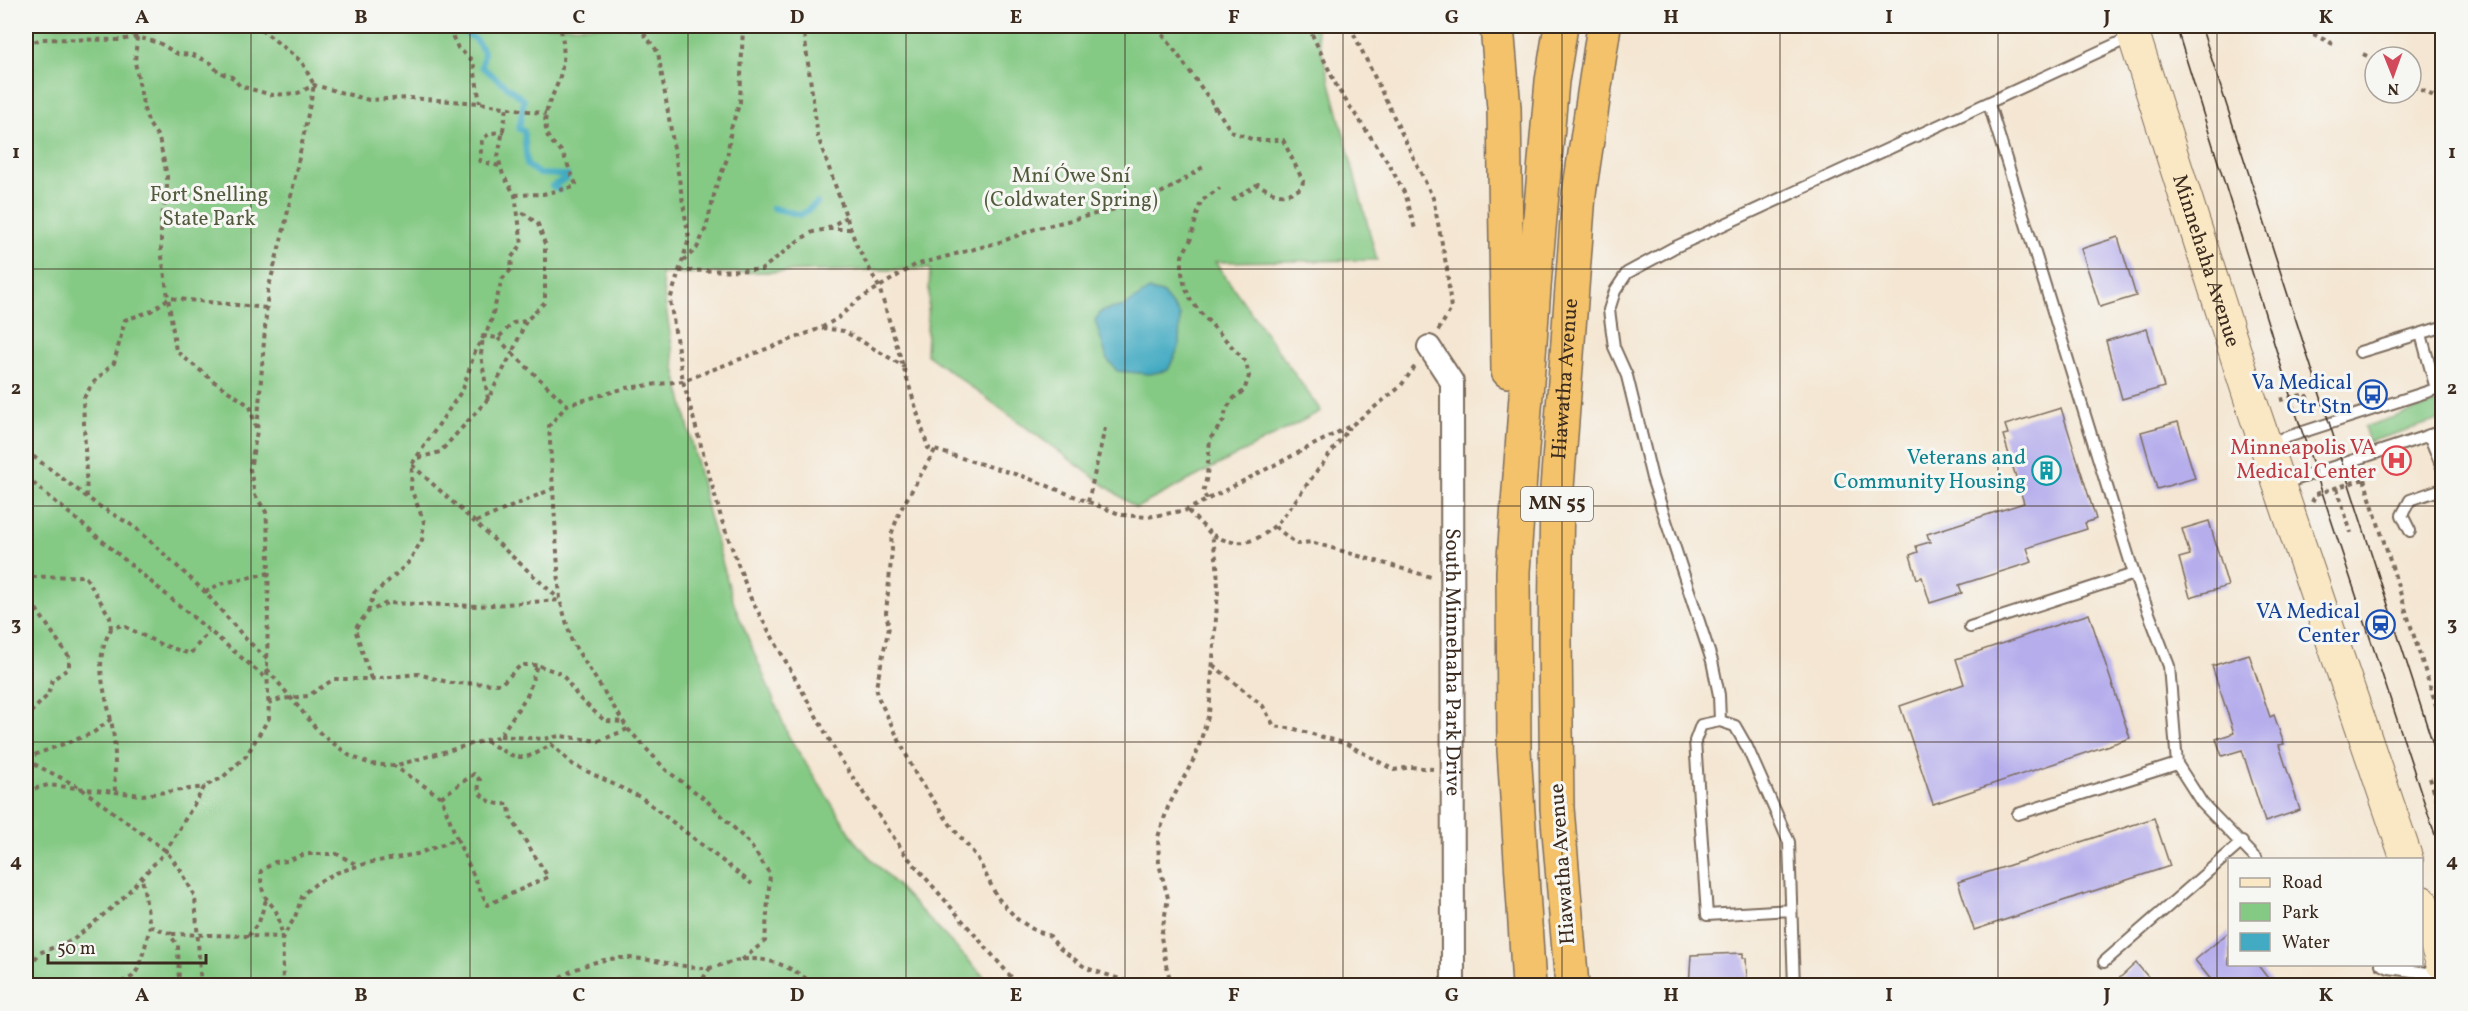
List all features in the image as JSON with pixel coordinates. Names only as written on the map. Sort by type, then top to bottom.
[{"type":"highway","name":"MN 55","points":[[1497,26],[1504,108],[1513,571]]},
{"type":"highway","name":"Hiawatha Avenue","points":[[1529,986],[1514,750],[1513,571],[1535,274],[1552,81],[1561,26]]},
{"type":"highway","name":"Hiawatha Avenue","points":[[1572,986],[1557,808],[1555,640],[1557,488],[1579,194],[1604,26]]},
{"type":"street","name":"Minnehaha Avenue","points":[[2131,29],[2265,444],[2406,858]]},
{"type":"street","name":"South Minnehaha Park Drive","points":[[1429,346],[1452,382],[1454,986]]},
{"type":"street","points":[[2423,908],[2442,963]]},
{"type":"lane","points":[[1720,721],[1719,695],[1712,661],[1652,478],[1627,376],[1614,347],[1609,310],[1614,291],[1627,273],[1673,248],[1989,104],[2131,29]]},
{"type":"lane","points":[[1989,104],[2134,574],[2169,666],[2177,764],[2202,803],[2255,858]]},
{"type":"lane","points":[[2360,352],[2442,327]]},
{"type":"lane","points":[[2265,444],[2439,388],[2421,334]]},
{"type":"lane","points":[[2279,485],[2442,431]]},
{"type":"lane","points":[[2430,435],[2442,467]]},
{"type":"lane","points":[[2410,531],[2402,515],[2410,500],[2442,489]]},
{"type":"lane","points":[[1970,627],[2134,574]]},
{"type":"lane","points":[[1791,910],[1707,915],[1695,741],[1701,725],[1720,721],[1735,726],[1747,747],[1789,842],[1794,986]]},
{"type":"lane","points":[[2018,814],[2177,764]]},
{"type":"lane","points":[[2104,962],[2242,842]]},
{"type":"lane","points":[[2385,966],[2442,975]]},
{"type":"path","points":[[26,791],[48,785],[143,795],[205,786],[222,778],[246,756],[269,718],[267,660],[269,547],[266,512],[255,495],[250,469],[257,431],[268,290],[285,225],[314,86],[302,62],[258,26]]},
{"type":"path","points":[[438,26],[450,31],[458,48],[473,61],[480,103]]},
{"type":"path","points":[[515,195],[543,194],[574,187],[576,184],[561,151],[550,143],[546,129],[547,104],[556,87],[562,66],[563,40],[560,26]]},
{"type":"path","points":[[638,26],[658,52],[689,239],[670,300],[683,381],[722,521],[751,599],[839,758],[905,854],[1020,986]]},
{"type":"path","points":[[681,263],[697,248],[706,228],[716,187],[727,159],[731,128],[740,102],[743,26]]},
{"type":"path","points":[[803,26],[818,137],[851,230],[879,287],[905,367],[927,448],[1025,477],[1122,515],[1148,517],[1187,510],[1352,424],[1400,387],[1429,346],[1450,309],[1447,269],[1433,198],[1350,26]]},
{"type":"path","points":[[1166,26],[1162,33],[1231,131],[1254,140],[1283,140],[1304,181],[1302,187],[1284,196],[1275,194],[1258,184],[1231,201]]},
{"type":"path","points":[[1308,26],[1338,89],[1389,164],[1406,196],[1415,229]]},
{"type":"path","points":[[2305,30],[2337,46]]},
{"type":"path","points":[[138,37],[135,62],[144,109],[149,124],[159,138],[167,176],[167,195],[161,219],[161,250],[176,351],[216,383],[250,406],[257,431]]},
{"type":"path","points":[[26,45],[41,39],[120,40],[138,37],[159,43],[178,54],[193,55],[211,63],[218,72],[232,77],[240,86],[272,95],[298,93],[314,86],[369,100],[409,98],[480,103],[546,114]]},
{"type":"path","points":[[2423,91],[2442,100]]},
{"type":"path","points":[[371,679],[355,629],[368,612],[374,594],[408,562],[422,540],[424,522],[411,489],[412,464],[463,389],[475,351],[490,325],[502,279],[512,269],[512,258],[522,244],[519,209],[515,195],[499,166],[498,157],[507,108]]},
{"type":"path","points":[[1210,110],[1216,108]]},
{"type":"path","points":[[499,166],[480,161],[480,149],[482,139],[491,133],[504,132]]},
{"type":"path","points":[[742,960],[765,941],[770,874],[749,843],[706,800],[666,770],[628,729],[572,642],[560,600],[549,426],[567,405],[626,388],[683,381],[821,328],[838,318],[858,300],[915,266],[1000,242],[1035,229],[1143,202],[1174,186],[1206,165]]},
{"type":"path","points":[[1207,499],[1203,493],[1210,439],[1224,420],[1226,409],[1234,398],[1244,391],[1249,376],[1246,362],[1191,300],[1182,273],[1182,256],[1191,241],[1201,201],[1220,188]]},
{"type":"path","points":[[417,458],[440,452],[488,399],[526,321],[545,302],[545,244],[538,224],[519,209]]},
{"type":"path","points":[[827,229],[846,217]]},
{"type":"path","points":[[679,271],[761,270],[799,240],[813,232],[827,229],[851,230]]},
{"type":"path","points":[[87,497],[83,399],[93,383],[114,363],[125,320],[152,311],[169,298],[266,308]]},
{"type":"path","points":[[498,338],[513,323],[526,321]]},
{"type":"path","points":[[821,328],[844,331],[905,367]]},
{"type":"path","points":[[483,336],[498,338],[567,405]]},
{"type":"path","points":[[483,336],[481,355],[488,399]]},
{"type":"path","points":[[2280,400],[2306,394],[2311,410],[2324,407]]},
{"type":"path","points":[[1187,510],[1212,535],[1236,544],[1247,542],[1275,527],[1352,424]]},
{"type":"path","points":[[1088,502],[1105,428]]},
{"type":"path","points":[[934,450],[900,511],[891,534],[892,550],[886,613],[889,627],[876,687],[879,699],[916,775],[952,827],[977,857],[997,897],[1017,919],[1034,930],[1050,936],[1058,947],[1086,968],[1129,982],[1133,986]]},
{"type":"path","points":[[26,451],[87,497],[135,527],[206,592],[244,638],[267,660]]},
{"type":"path","points":[[412,464],[560,600]]},
{"type":"path","points":[[2307,504],[2312,503],[2316,494],[2364,479],[2371,470],[2370,467]]},
{"type":"path","points":[[26,477],[267,680]]},
{"type":"path","points":[[2364,479],[2442,724]]},
{"type":"path","points":[[2337,488],[2351,533]]},
{"type":"path","points":[[476,522],[552,489]]},
{"type":"path","points":[[1275,527],[1297,544],[1311,542],[1355,553],[1426,577]]},
{"type":"path","points":[[1172,986],[1161,937],[1168,898],[1159,864],[1158,837],[1168,807],[1196,755],[1209,714],[1218,590],[1217,563],[1212,535]]},
{"type":"path","points":[[206,592],[220,584],[268,573]]},
{"type":"path","points":[[26,583],[31,577],[86,576],[110,617],[111,629],[103,643],[99,667],[114,740],[115,791]]},
{"type":"path","points":[[26,594],[69,657],[69,668],[52,680],[48,695],[26,717]]},
{"type":"path","points":[[368,612],[387,603],[480,606],[560,600]]},
{"type":"path","points":[[111,629],[122,625],[160,644],[190,654],[209,631]]},
{"type":"path","points":[[1213,664],[1263,706],[1274,726],[1295,729],[1347,744],[1394,770],[1411,767],[1429,769]]},
{"type":"path","points":[[268,703],[308,696],[334,679],[371,679],[418,674],[451,683],[501,684],[521,665],[537,665],[562,674],[579,698],[605,721],[623,722]]},
{"type":"path","points":[[500,736],[528,694],[537,665]]},
{"type":"path","points":[[267,668],[320,733],[350,756],[371,764],[394,766],[500,736],[543,739],[560,736],[599,741],[628,729]]},
{"type":"path","points":[[26,759],[93,733],[111,719]]},
{"type":"path","points":[[485,740],[509,755],[518,757],[534,756],[551,744],[572,764],[642,798],[752,884]]},
{"type":"path","points":[[26,759],[79,787],[166,851],[182,872],[195,897],[201,986]]},
{"type":"path","points":[[394,766],[441,797],[457,839],[488,905],[548,877],[510,816],[509,804],[498,805],[485,800],[478,791],[480,780],[474,774],[441,797]]},
{"type":"path","points":[[2430,778],[2439,811],[2442,810]]},
{"type":"path","points":[[26,975],[39,952],[73,940],[120,901],[142,878],[166,851],[205,786]]},
{"type":"path","points":[[283,937],[296,917],[303,894],[318,882],[336,873],[359,866],[417,855],[457,839]]},
{"type":"path","points":[[283,986],[281,951],[283,937],[277,912],[266,900],[261,888],[261,871],[275,862],[287,861],[305,854],[337,855],[359,866]]},
{"type":"path","points":[[113,986],[132,977],[138,969],[148,937],[150,926],[142,878]]},
{"type":"path","points":[[248,936],[259,922],[266,900]]},
{"type":"path","points":[[150,926],[172,934],[283,937]]},
{"type":"path","points":[[148,937],[161,931]]},
{"type":"path","points":[[172,934],[172,938],[178,945],[178,986]]},
{"type":"path","points":[[544,986],[575,969],[596,962],[622,958],[710,968],[742,960],[769,960],[801,974],[815,986]]},
{"type":"path","points":[[698,986],[710,968]]},
{"type":"green space","points":[[26,26],[1315,26],[1377,260],[1215,262],[1321,411],[1136,508],[926,354],[930,269],[661,274],[676,373],[708,512],[734,604],[789,737],[858,845],[992,985],[26,985]]},
{"type":"green space","points":[[2442,401],[2442,419],[2369,442],[2364,427]]},
{"type":"water","points":[[1149,290],[1162,293],[1180,315],[1179,347],[1168,370],[1150,374],[1117,371],[1107,359],[1095,320],[1102,311],[1125,306]]},
{"type":"building","points":[[2118,237],[2136,296],[2100,307],[2081,249]]},
{"type":"building","points":[[2147,329],[2164,387],[2122,399],[2106,341]]},
{"type":"building","name":"Veterans and Community Housing","points":[[2061,408],[2096,519],[2085,523],[2087,529],[2027,548],[2032,562],[1959,585],[1962,593],[1930,603],[1922,577],[1917,579],[1910,555],[1918,552],[1916,546],[1930,542],[1927,534],[2024,503],[2003,435],[2008,434],[2005,425]]},
{"type":"building","points":[[2178,422],[2195,478],[2157,489],[2141,432]]},
{"type":"building","points":[[2209,521],[2228,586],[2190,597],[2179,558],[2190,555],[2182,529]]},
{"type":"building","points":[[2089,614],[2130,738],[1933,804],[1900,706],[1964,684],[1956,659]]},
{"type":"building","points":[[2249,654],[2270,717],[2274,715],[2284,744],[2279,745],[2300,810],[2265,822],[2242,750],[2222,756],[2216,739],[2234,733],[2212,666]]},
{"type":"building","points":[[2154,818],[2170,866],[1974,930],[1958,882]]},
{"type":"building","points":[[2228,933],[2228,966],[2259,966],[2274,986],[2216,986],[2195,960]]},
{"type":"building","points":[[1743,953],[1743,958],[1746,958],[1745,986],[1689,986],[1691,955]]},
{"type":"building","points":[[2136,963],[2156,986],[2111,986]]},
{"type":"waterway","points":[[455,26],[476,40],[484,52],[482,67],[524,100],[519,129],[524,131],[527,165],[539,174],[567,175],[567,178],[552,186],[559,190]]},
{"type":"waterway","points":[[773,208],[801,215],[817,203]]},
{"type":"tram line","points":[[2176,26],[2291,398],[2442,856]]},
{"type":"tram line","points":[[2201,26],[2442,772]]},
{"type":"place","name":"Va Medical Ctr Stn","points":[[2373,395]]},
{"type":"place","name":"Minneapolis VA Medical Center","points":[[2397,460]]},
{"type":"place","name":"Veterans and Community Housing","points":[[2047,470]]},
{"type":"place","name":"VA Medical Center","points":[[2381,624]]},
{"type":"park label","name":"Mní Ówe Sní (Coldwater Spring)","points":[[1071,188]]},
{"type":"park label","name":"Fort Snelling State Park","points":[[209,207]]}]
